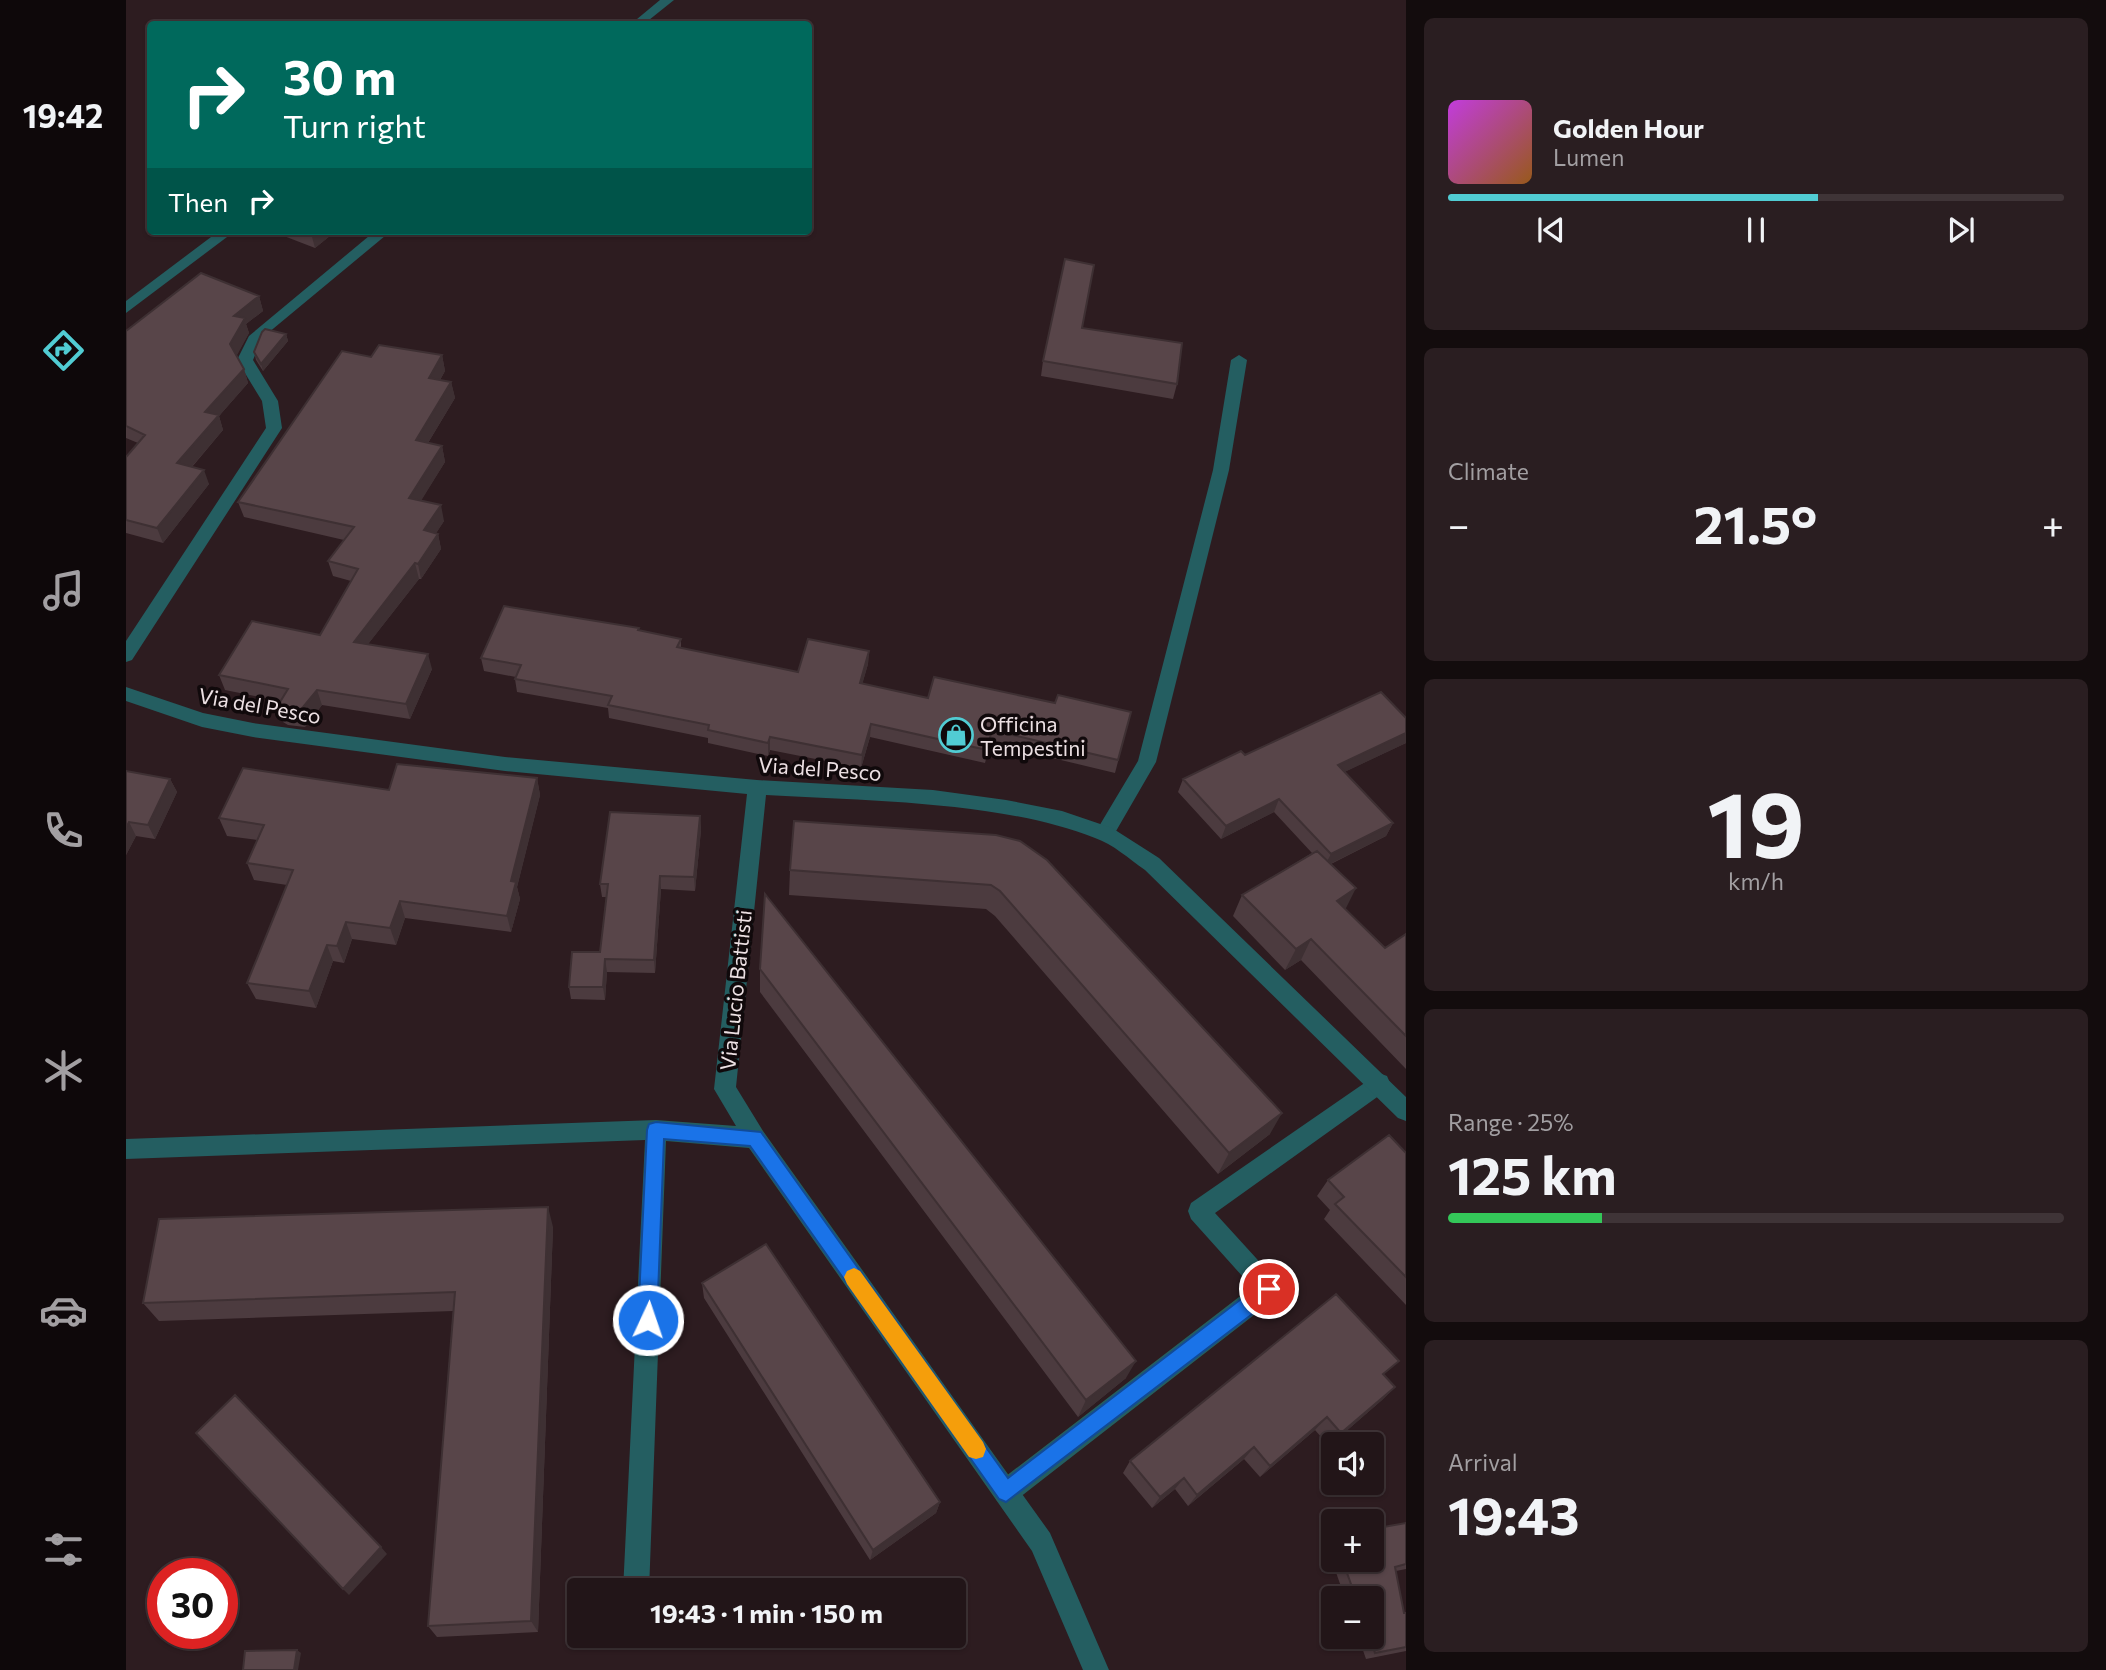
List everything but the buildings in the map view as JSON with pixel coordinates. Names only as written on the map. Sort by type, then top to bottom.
[{"type":"street","points":[[641,21],[668,0]]},
{"type":"street","points":[[126,308],[223,235]]},
{"type":"street","points":[[126,655],[274,428],[270,401],[245,360],[256,337],[379,235]]},
{"type":"street","points":[[1105,833],[1147,762],[1221,470],[1239,360]]},
{"type":"street","name":"Via del Pesco","points":[[126,694],[202,720],[253,730],[505,764],[757,787],[957,801],[1062,819],[1105,833],[1152,864],[1406,1111]]},
{"type":"street","name":"Via Lucio Battisti","points":[[757,787],[725,1089],[755,1138],[1041,1542],[1096,1670]]},
{"type":"street","points":[[1006,1492],[1269,1289],[1199,1211],[1379,1083]]},
{"type":"street","points":[[637,1578],[656,1130]]},
{"type":"street","points":[[126,1149],[656,1130],[755,1138]]},
{"type":"slow traffic","points":[[854,1277],[976,1449]]},
{"type":"place","name":"Officina Tempestini","points":[[956,735]]},
{"type":"route","points":[[648,1320],[656,1130],[755,1138],[1006,1492],[1041,1462],[1269,1289]]}]
